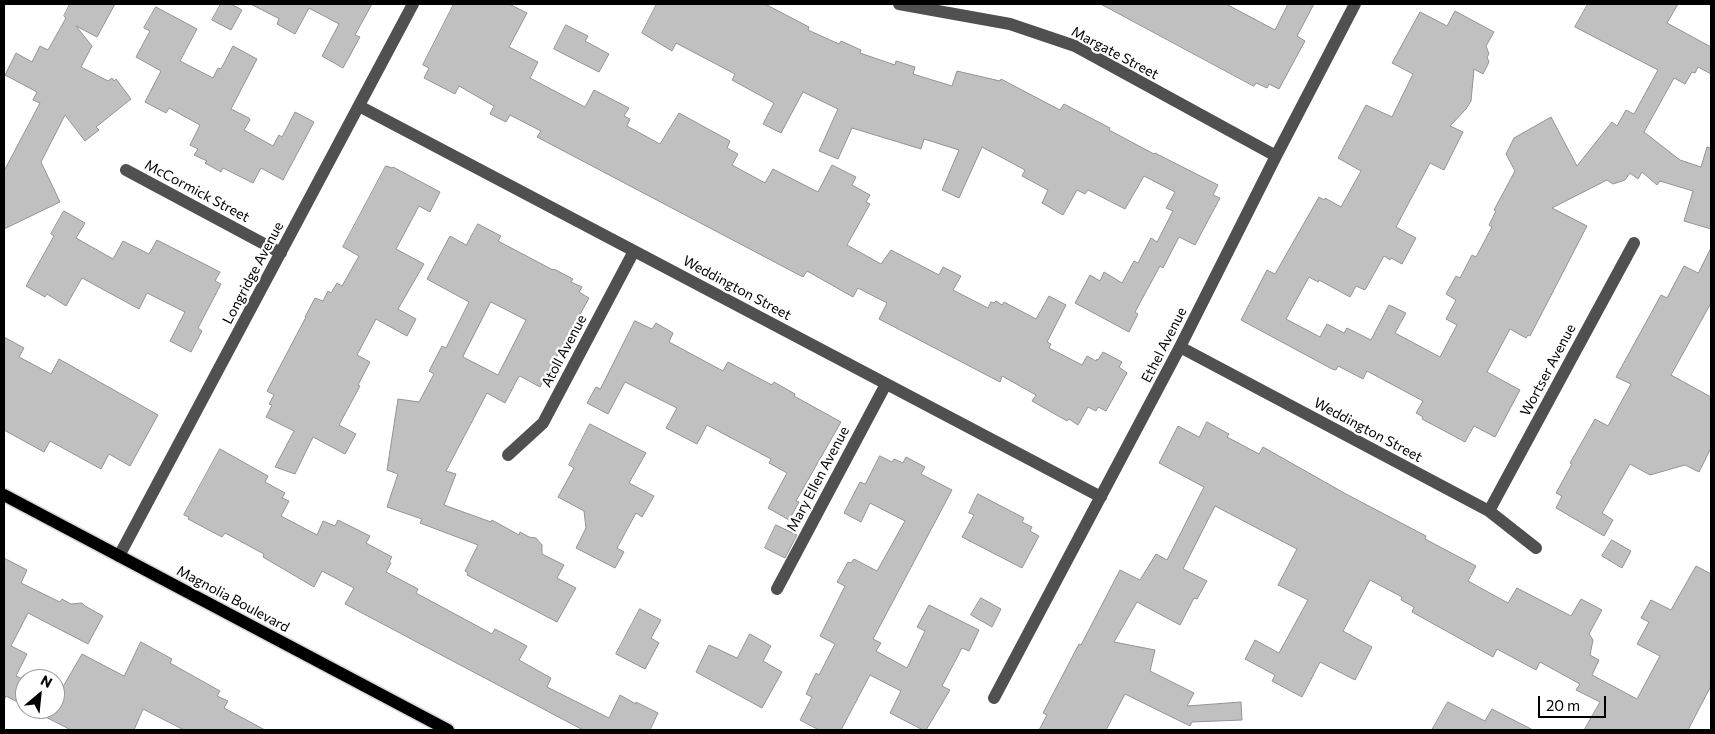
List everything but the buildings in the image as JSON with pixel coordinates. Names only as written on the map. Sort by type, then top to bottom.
[{"type":"main road","name":"Magnolia Boulevard","points":[[4,495],[448,730]]},
{"type":"street","name":"Longridge Avenue","points":[[119,556],[413,4]]},
{"type":"street","name":"Margate Street","points":[[899,4],[1010,24],[1075,46],[1276,156]]},
{"type":"street","name":"Ethel Avenue","points":[[994,698],[1180,347],[1355,4]]},
{"type":"street","name":"Weddington Street","points":[[359,106],[1100,497]]},
{"type":"street","name":"McCormick Street","points":[[126,170],[281,253]]},
{"type":"street","name":"Wortser Avenue","points":[[1489,511],[1634,243]]},
{"type":"street","name":"Atoll Avenue","points":[[508,455],[543,424],[634,252]]},
{"type":"street","name":"Weddington Street","points":[[1180,347],[1489,511],[1536,548]]},
{"type":"street","name":"Mary Ellen Avenue","points":[[776,589],[886,384]]}]
